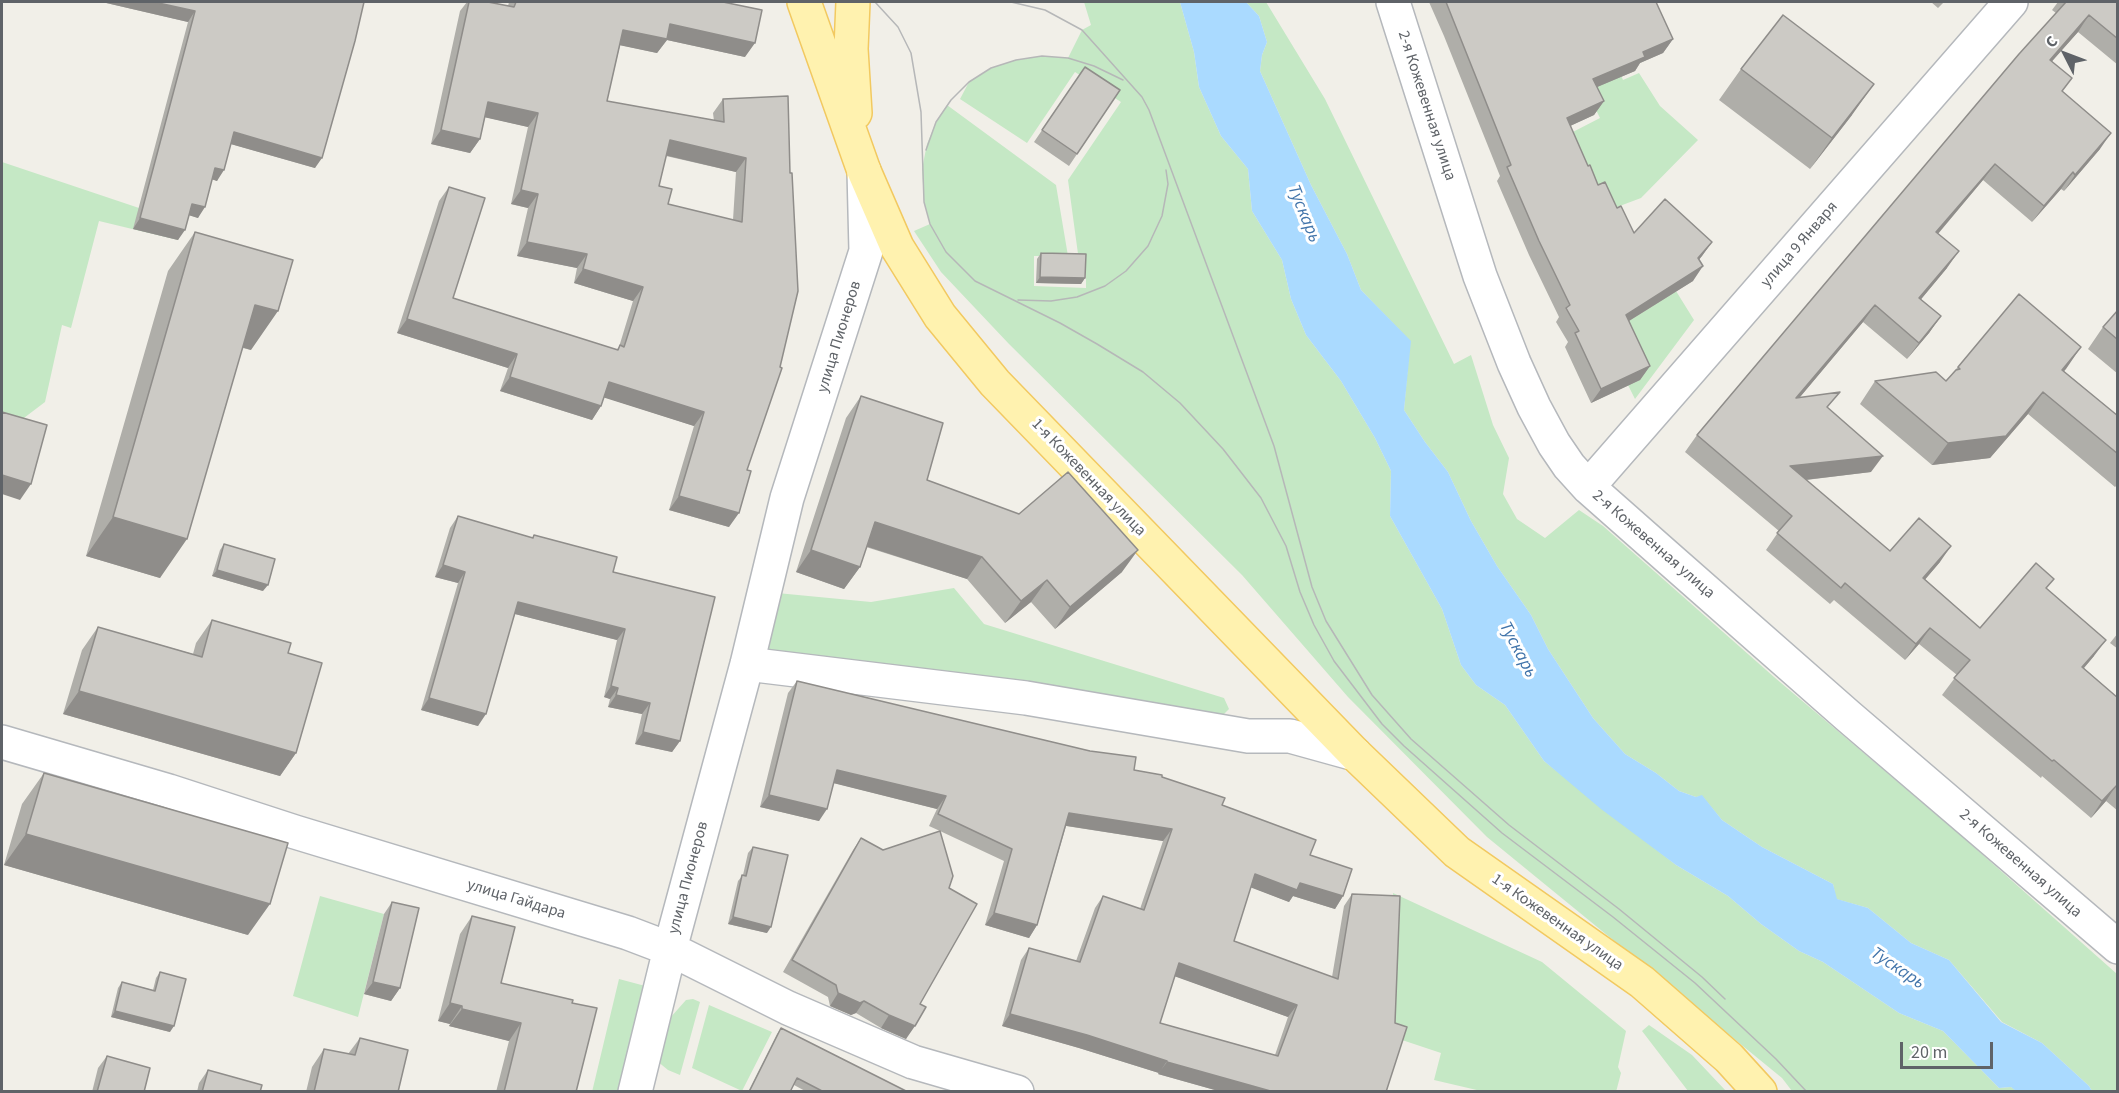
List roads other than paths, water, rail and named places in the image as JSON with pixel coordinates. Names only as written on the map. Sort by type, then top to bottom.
[{"type":"main road","name":"1-я Кожевенная улица","points":[[853,2],[851,50],[856,133],[864,171]]},
{"type":"main road","name":"1-я Кожевенная улица","points":[[804,9],[864,171],[903,257],[940,316],[995,383],[1355,753],[1457,852],[1642,982],[1729,1058],[1760,1092]]},
{"type":"street","name":"2-я Кожевенная улица","points":[[1393,2],[1480,276],[1514,363],[1554,444],[1569,466],[1588,487],[1884,747],[2118,947]]},
{"type":"street","name":"улица 9 Января","points":[[1588,487],[2012,2]]},
{"type":"street","name":"улица Пионеров","points":[[634,1092],[747,664],[788,498],[866,251],[864,171]]},
{"type":"street","name":"1-я Кожевенная улица","points":[[747,664],[1026,698],[1248,736],[1290,736],[1355,753]]},
{"type":"street","name":"улица Гайдара","points":[[2,742],[169,790],[295,832],[628,933],[670,949],[788,1008],[913,1062],[1017,1092]]},
{"type":"water","name":"Тускарь","points":[[1180,2],[1246,2],[1259,16],[1267,42],[1262,55],[1260,71],[1311,185],[1347,254],[1361,290],[1411,341],[1404,410],[1448,472],[1471,521],[1497,566],[1531,615],[1548,649],[1593,718],[1625,754],[1656,773],[1679,791],[1696,797],[1702,795],[1722,820],[1762,847],[1833,884],[1837,899],[1868,908],[1911,943],[1949,960],[2001,1022],[2042,1043],[2092,1091],[2017,1092],[2011,1087],[1999,1088],[1943,1031],[1899,1013],[1823,962],[1799,951],[1761,924],[1728,896],[1676,865],[1601,809],[1544,761],[1505,705],[1476,685],[1461,665],[1442,609],[1390,516],[1391,471],[1375,438],[1341,381],[1306,335],[1291,299],[1282,260],[1252,211],[1248,169],[1221,136],[1199,87],[1194,52]]},
{"type":"tram line","points":[[875,2],[898,27],[911,53],[921,112],[924,202],[930,224],[946,252],[975,281],[1097,344],[1143,372],[1180,403],[1223,449],[1261,498],[1286,546],[1300,592],[1314,625],[1334,661],[1382,724],[1502,833],[1695,983],[1776,1059],[1807,1092]]},
{"type":"tram line","points":[[1011,2],[1045,10],[1082,30],[1142,97],[1149,110],[1274,446],[1312,587],[1326,621],[1372,695],[1411,739],[1509,825],[1619,909],[1702,977],[1725,999]]},
{"type":"tram line","points":[[926,150],[936,122],[951,100],[969,82],[991,68],[1016,60],[1042,56],[1068,58],[1094,66],[1123,80]]},
{"type":"tram line","points":[[1018,300],[1051,301],[1077,297],[1105,286],[1126,271],[1148,246],[1162,216],[1168,184],[1166,170]]}]
